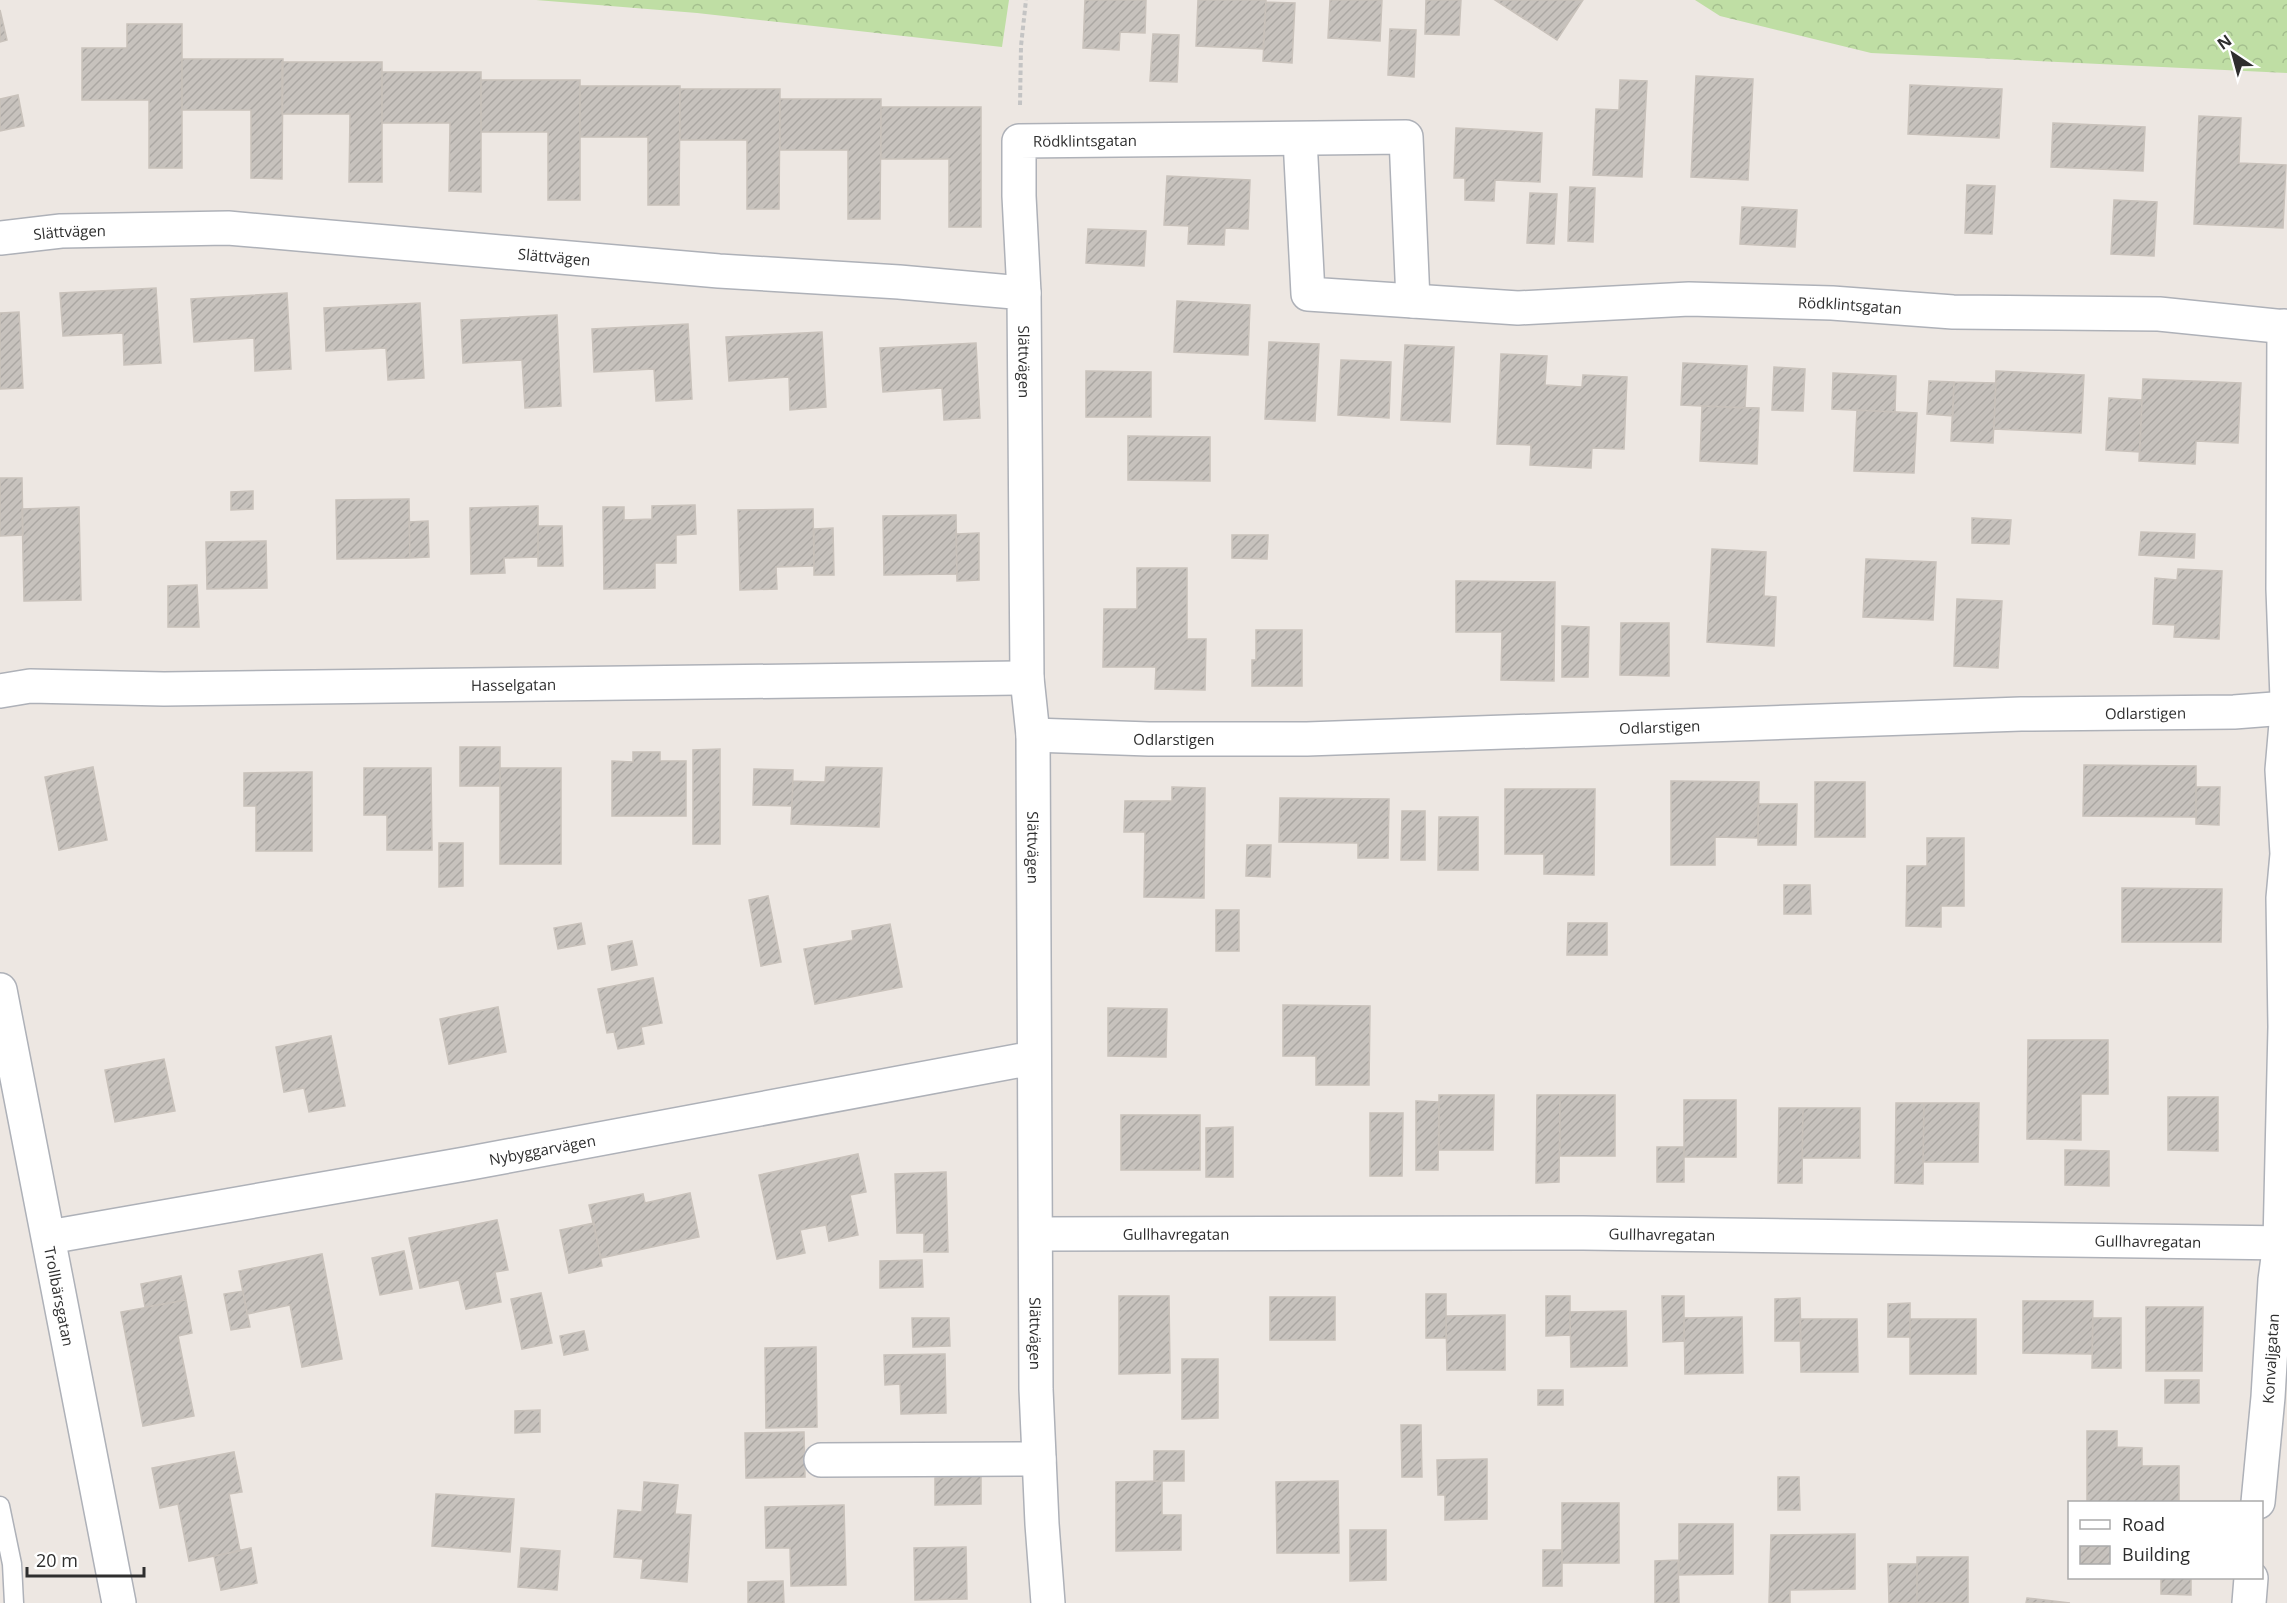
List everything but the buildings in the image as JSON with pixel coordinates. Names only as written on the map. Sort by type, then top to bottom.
[{"type":"street","name":"Rödklintsgatan","points":[[1024,293],[1019,196],[1019,141],[1406,137],[1413,301]]},
{"type":"street","name":"Rödklintsgatan","points":[[1300,139],[1308,294],[1518,308],[1689,299],[1796,302],[1953,312],[2158,314],[2285,327]]},
{"type":"street","name":"Slättvägen","points":[[0,238],[61,231],[228,228],[719,271],[899,282],[1024,293],[1028,678],[1033,735],[1036,1389],[1048,1603]]},
{"type":"street","points":[[2285,327],[2283,589],[2287,699]]},
{"type":"street","name":"Hasselgatan","points":[[0,691],[30,686],[164,689],[1028,678]]},
{"type":"street","name":"Odlarstigen","points":[[1033,735],[1149,739],[1307,739],[2021,714],[2287,710]]},
{"type":"street","name":"Konvaljgatan","points":[[2258,1501],[2268,1397],[2275,1280],[2283,1243],[2285,1026],[2283,898],[2287,854],[2282,770],[2287,710]]},
{"type":"street","name":"Trollbärsgatan","points":[[0,990],[50,1237],[119,1603]]},
{"type":"street","name":"Nybyggarvägen","points":[[50,1237],[465,1164],[629,1131],[1033,1058]]},
{"type":"street","name":"Gullhavregatan","points":[[1036,1234],[1583,1233],[2283,1243]]},
{"type":"street","points":[[821,1460],[1039,1459]]},
{"type":"street","points":[[2249,1603],[2251,1579]]},
{"type":"lane","points":[[0,1506],[12,1564],[14,1603]]},
{"type":"path","points":[[1019,141],[1021,46],[1026,0]]},
{"type":"green space","points":[[536,0],[1009,0],[1002,47],[697,13]]},
{"type":"green space","points":[[1695,0],[2287,0],[2287,73],[1871,53],[1720,16]]}]
